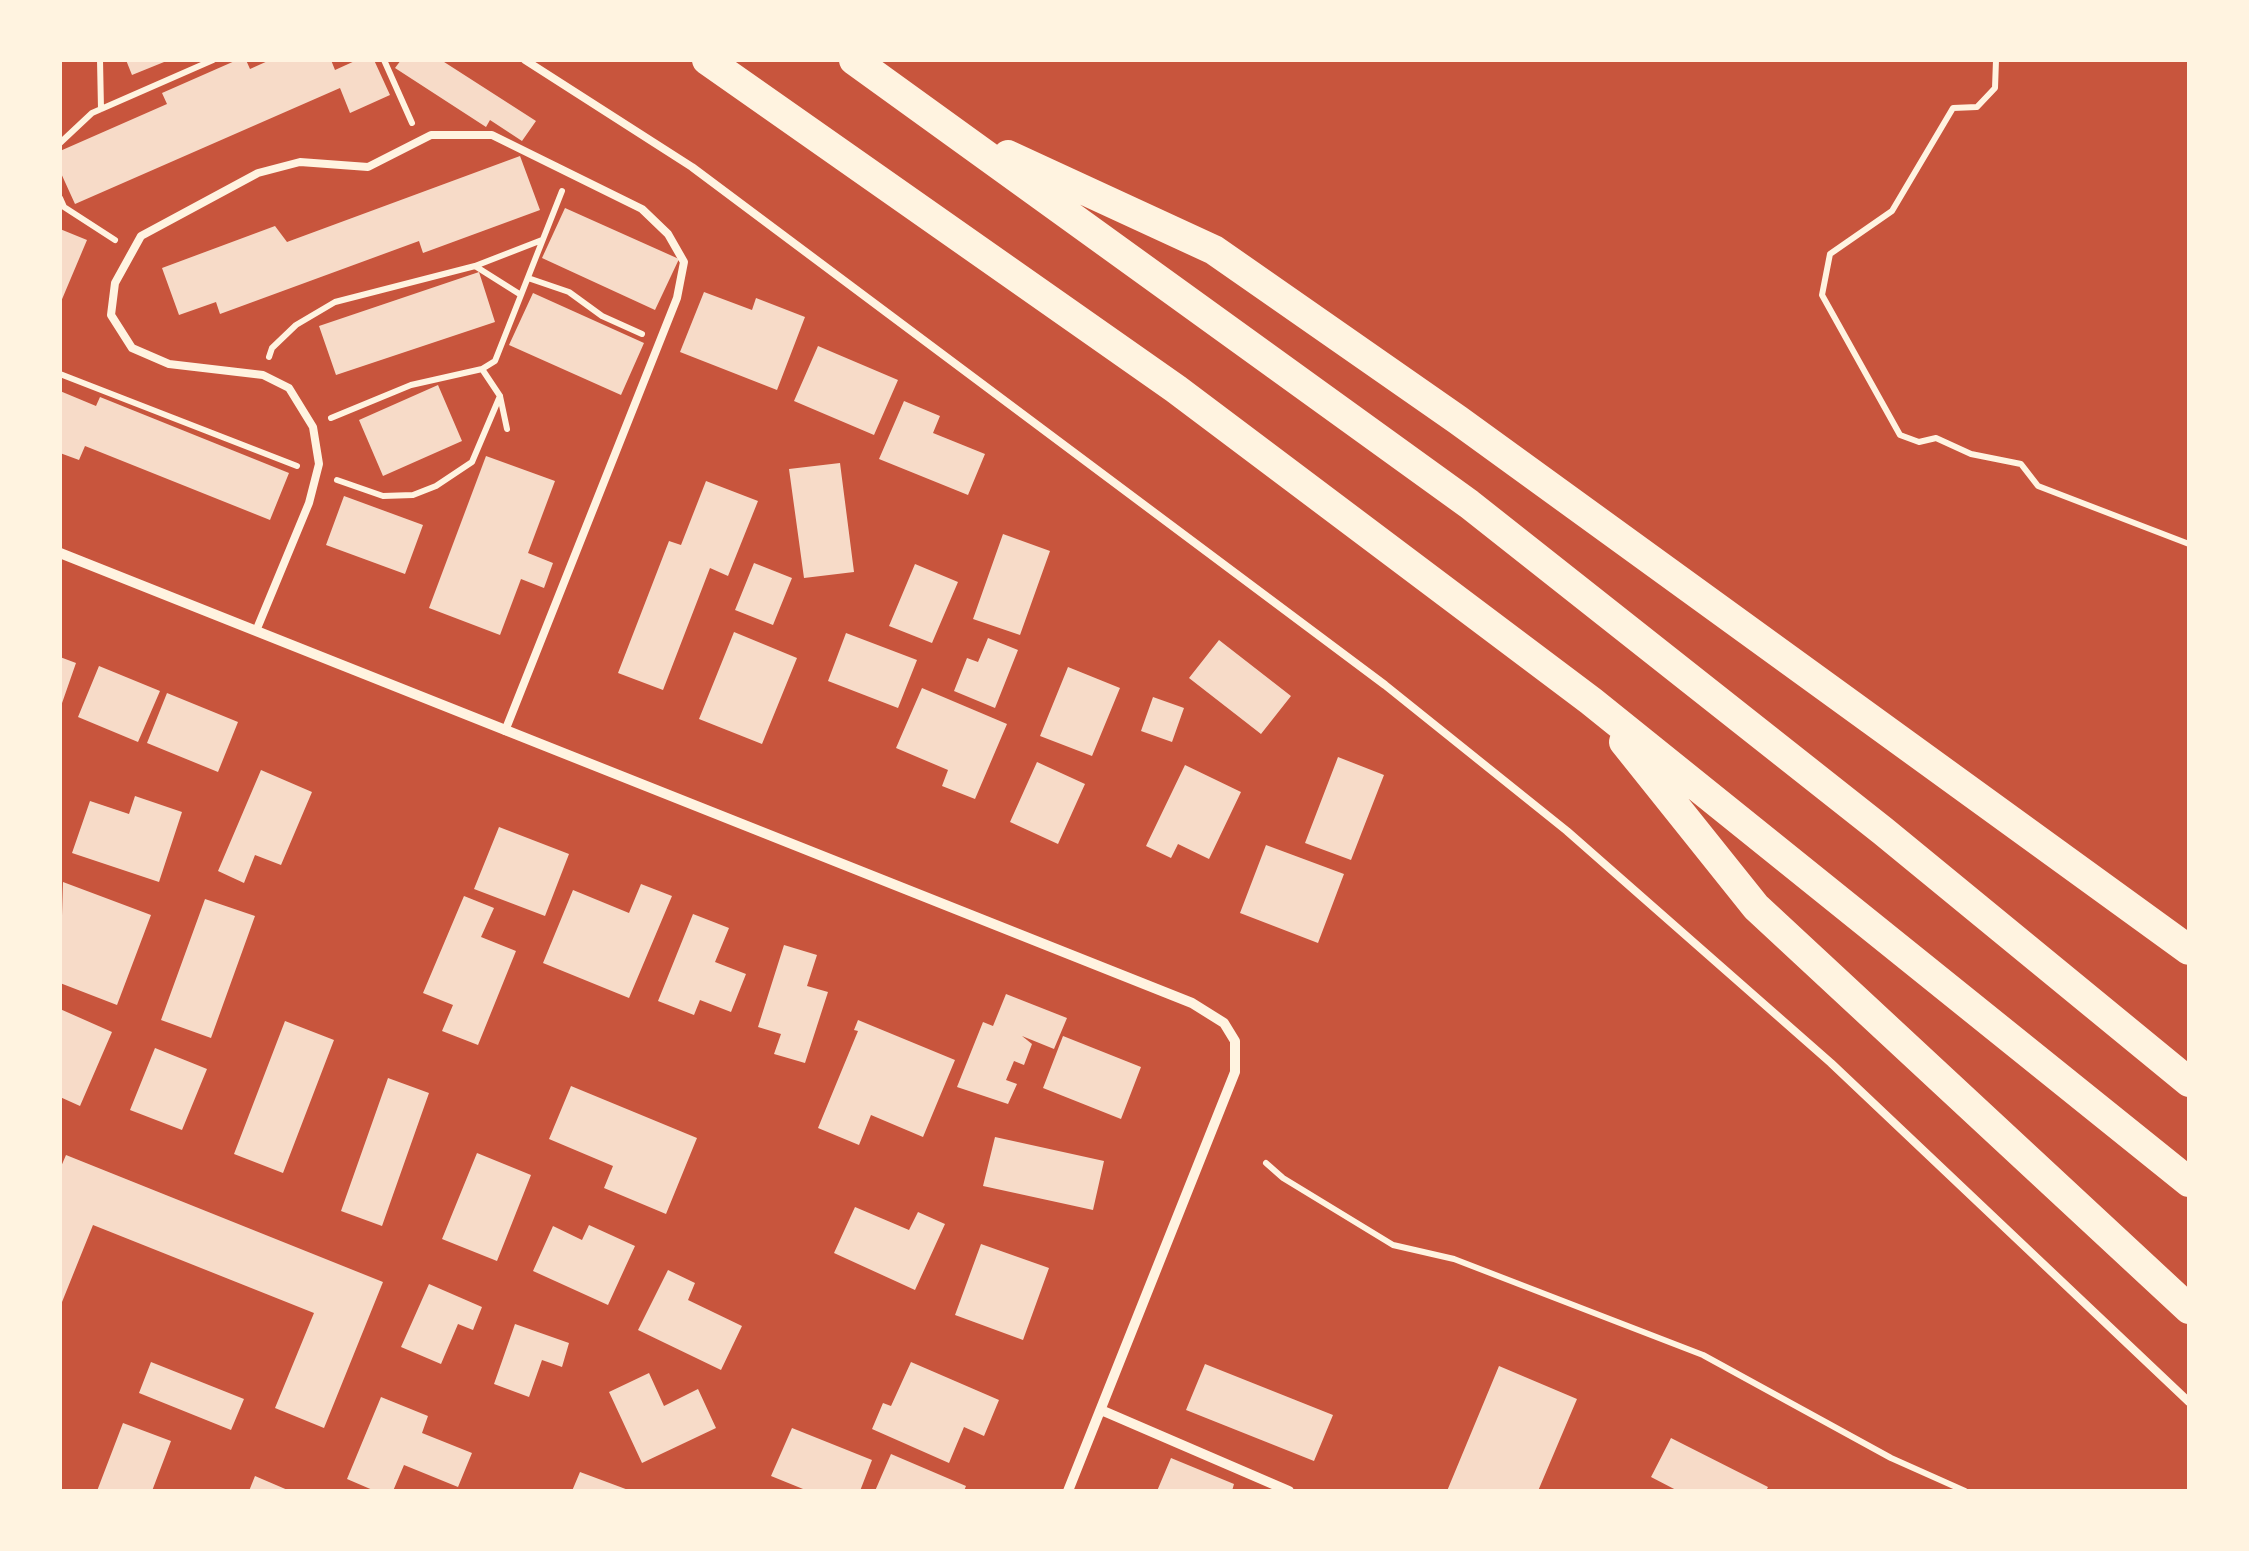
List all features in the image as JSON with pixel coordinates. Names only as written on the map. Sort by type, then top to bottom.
[{"type":"highway","points":[[707,60],[1176,389],[1591,701],[2189,1182]]},
{"type":"highway","points":[[854,60],[1470,504],[1882,831],[2189,1082]]},
{"type":"highway","points":[[941,125],[1214,250],[1458,420],[2189,950]]},
{"type":"highway","points":[[1591,701],[1756,907],[2189,1310]]},
{"type":"street","points":[[60,553],[1192,1003],[1224,1023],[1235,1041],[1236,1072],[1068,1491]]},
{"type":"street","points":[[1101,1410],[1260,1485],[1289,1491]]},
{"type":"lane","points":[[525,60],[692,168],[1384,685],[1567,831],[1830,1063],[2189,1402]]},
{"type":"lane","points":[[256,631],[310,503],[319,464],[314,427],[289,388],[263,376],[169,364],[132,348],[111,315],[115,283],[141,236],[258,173],[300,162],[368,166],[431,136],[492,136],[642,209],[668,234],[684,262],[677,298],[505,731]]},
{"type":"path","points":[[100,60],[101,109]]},
{"type":"path","points":[[60,142],[101,109],[212,60]]},
{"type":"path","points":[[384,60],[419,141]]},
{"type":"path","points":[[1996,60],[1995,88],[1977,108],[1952,108],[1892,212],[1830,254],[1822,295],[1900,435],[1918,442],[1936,438],[1971,454],[2021,464],[2038,486],[2189,544]]},
{"type":"path","points":[[314,427],[411,385],[482,369],[495,361],[568,175]]},
{"type":"path","points":[[60,198],[64,208],[132,252]]},
{"type":"path","points":[[263,376],[280,338],[335,302],[476,266],[543,240]]},
{"type":"path","points":[[476,266],[521,295]]},
{"type":"path","points":[[528,278],[570,292],[602,316],[659,342]]},
{"type":"path","points":[[482,369],[500,396],[507,429]]},
{"type":"path","points":[[1266,1162],[1283,1178],[1393,1246],[1454,1259],[1704,1355],[1891,1458],[1965,1491]]},
{"type":"building","points":[[126,60],[169,60],[132,75]]},
{"type":"building","points":[[237,60],[246,60],[250,69],[270,60],[331,60],[335,70],[357,60],[374,60],[390,95],[350,113],[340,88],[75,204],[60,171],[60,151],[167,104],[162,93]]},
{"type":"building","points":[[401,60],[441,60],[536,121],[522,141],[490,120],[486,127],[395,68]]},
{"type":"building","points":[[520,156],[540,210],[423,253],[419,241],[220,314],[216,302],[179,315],[162,268],[275,226],[287,242]]},
{"type":"building","points":[[565,208],[679,259],[655,310],[542,258]]},
{"type":"building","points":[[60,229],[87,240],[60,304]]},
{"type":"building","points":[[479,272],[495,322],[336,375],[319,326]]},
{"type":"building","points":[[704,292],[752,310],[756,298],[805,317],[777,390],[680,352]]},
{"type":"building","points":[[533,293],[644,343],[621,395],[509,345]]},
{"type":"building","points":[[818,346],[898,380],[874,435],[794,401]]},
{"type":"building","points":[[438,385],[462,441],[383,476],[359,420]]},
{"type":"building","points":[[60,391],[96,406],[100,397],[289,473],[270,520],[85,446],[79,460],[60,453]]},
{"type":"building","points":[[904,401],[940,416],[933,433],[985,454],[968,495],[879,459]]},
{"type":"building","points":[[486,456],[555,481],[528,553],[553,563],[544,588],[521,579],[500,635],[429,608]]},
{"type":"building","points":[[840,463],[854,572],[804,578],[789,469]]},
{"type":"building","points":[[706,481],[758,501],[728,576],[710,568],[663,690],[618,673],[669,541],[681,545]]},
{"type":"building","points":[[344,496],[423,525],[405,574],[326,545]]},
{"type":"building","points":[[1003,534],[1050,551],[1020,635],[973,619]]},
{"type":"building","points":[[754,563],[792,578],[773,625],[735,610]]},
{"type":"building","points":[[915,564],[958,582],[932,643],[889,626]]},
{"type":"building","points":[[734,632],[797,658],[762,744],[699,719]]},
{"type":"building","points":[[846,633],[917,660],[898,708],[828,681]]},
{"type":"building","points":[[988,638],[1018,650],[995,708],[954,691],[967,658],[978,662]]},
{"type":"building","points":[[1219,640],[1291,696],[1261,734],[1189,678]]},
{"type":"building","points":[[60,657],[76,663],[61,706],[60,705]]},
{"type":"building","points":[[99,666],[160,691],[138,742],[78,717]]},
{"type":"building","points":[[1068,667],[1120,688],[1092,756],[1040,736]]},
{"type":"building","points":[[922,688],[1007,724],[975,799],[942,786],[948,770],[896,748]]},
{"type":"building","points":[[167,693],[238,722],[218,772],[147,743]]},
{"type":"building","points":[[1153,697],[1184,708],[1172,742],[1141,731]]},
{"type":"building","points":[[1338,757],[1384,775],[1351,860],[1305,843]]},
{"type":"building","points":[[1037,762],[1085,784],[1058,844],[1010,822]]},
{"type":"building","points":[[1185,765],[1241,792],[1209,859],[1178,844],[1171,858],[1146,846]]},
{"type":"building","points":[[261,770],[312,792],[281,865],[255,855],[244,883],[218,871]]},
{"type":"building","points":[[135,796],[182,812],[159,882],[72,853],[90,801],[129,814]]},
{"type":"building","points":[[499,827],[569,854],[545,916],[474,889]]},
{"type":"building","points":[[1266,845],[1344,874],[1318,943],[1240,913]]},
{"type":"building","points":[[63,882],[151,915],[117,1005],[60,983]]},
{"type":"building","points":[[641,884],[672,896],[629,998],[543,963],[573,890],[629,913]]},
{"type":"building","points":[[464,896],[494,908],[481,937],[516,951],[478,1045],[442,1031],[453,1005],[423,993]]},
{"type":"building","points":[[205,899],[255,916],[211,1038],[161,1020]]},
{"type":"building","points":[[693,914],[729,928],[715,962],[746,974],[731,1012],[700,1000],[694,1015],[658,1001]]},
{"type":"building","points":[[784,945],[817,955],[807,986],[828,992],[805,1063],[774,1054],[781,1034],[758,1027]]},
{"type":"building","points":[[1006,994],[1067,1018],[1054,1049],[1022,1036],[1032,1044],[1024,1065],[1014,1061],[1006,1080],[1017,1084],[1008,1104],[957,1087],[983,1022],[993,1026]]},
{"type":"building","points":[[60,1009],[112,1032],[80,1106],[60,1097]]},
{"type":"building","points":[[858,1020],[955,1060],[923,1137],[871,1115],[859,1145],[818,1128],[858,1031],[854,1030]]},
{"type":"building","points":[[285,1021],[334,1040],[283,1173],[234,1154]]},
{"type":"building","points":[[1063,1036],[1141,1067],[1121,1119],[1043,1088]]},
{"type":"building","points":[[155,1048],[207,1069],[182,1130],[130,1110]]},
{"type":"building","points":[[388,1078],[429,1093],[382,1226],[341,1211]]},
{"type":"building","points":[[571,1086],[697,1138],[666,1214],[604,1188],[613,1166],[549,1139]]},
{"type":"building","points":[[995,1137],[1104,1161],[1093,1210],[983,1186]]},
{"type":"building","points":[[477,1153],[531,1175],[497,1261],[442,1239]]},
{"type":"building","points":[[66,1155],[383,1282],[324,1428],[275,1408],[314,1313],[93,1225],[60,1307],[60,1169]]},
{"type":"building","points":[[855,1207],[909,1230],[918,1212],[945,1224],[915,1290],[834,1253]]},
{"type":"building","points":[[589,1225],[635,1246],[608,1305],[533,1271],[553,1226],[582,1240]]},
{"type":"building","points":[[981,1244],[1049,1268],[1023,1340],[955,1315]]},
{"type":"building","points":[[668,1270],[695,1283],[688,1300],[742,1326],[721,1370],[638,1330]]},
{"type":"building","points":[[429,1284],[482,1307],[473,1330],[458,1324],[441,1364],[401,1347]]},
{"type":"building","points":[[515,1324],[569,1343],[562,1367],[542,1360],[529,1397],[494,1384]]},
{"type":"building","points":[[151,1362],[244,1399],[231,1430],[139,1393]]},
{"type":"building","points":[[911,1362],[999,1400],[984,1436],[964,1427],[949,1463],[872,1429],[883,1403],[891,1406]]},
{"type":"building","points":[[1205,1364],[1333,1415],[1314,1461],[1186,1410]]},
{"type":"building","points":[[1499,1366],[1577,1399],[1538,1491],[1447,1491]]},
{"type":"building","points":[[649,1373],[664,1406],[698,1389],[716,1428],[642,1463],[609,1392]]},
{"type":"building","points":[[381,1397],[428,1416],[422,1433],[472,1453],[458,1487],[404,1465],[393,1491],[375,1491],[347,1479]]},
{"type":"building","points":[[123,1423],[171,1441],[152,1491],[97,1491]]},
{"type":"building","points":[[792,1428],[872,1460],[860,1491],[808,1491],[771,1476]]},
{"type":"building","points":[[1671,1438],[1768,1487],[1766,1491],[1678,1491],[1651,1477]]},
{"type":"building","points":[[891,1454],[966,1486],[964,1491],[875,1491]]},
{"type":"building","points":[[1171,1458],[1234,1484],[1232,1491],[1157,1491]]},
{"type":"building","points":[[580,1472],[631,1491],[572,1491]]},
{"type":"building","points":[[255,1476],[290,1491],[249,1491]]}]
